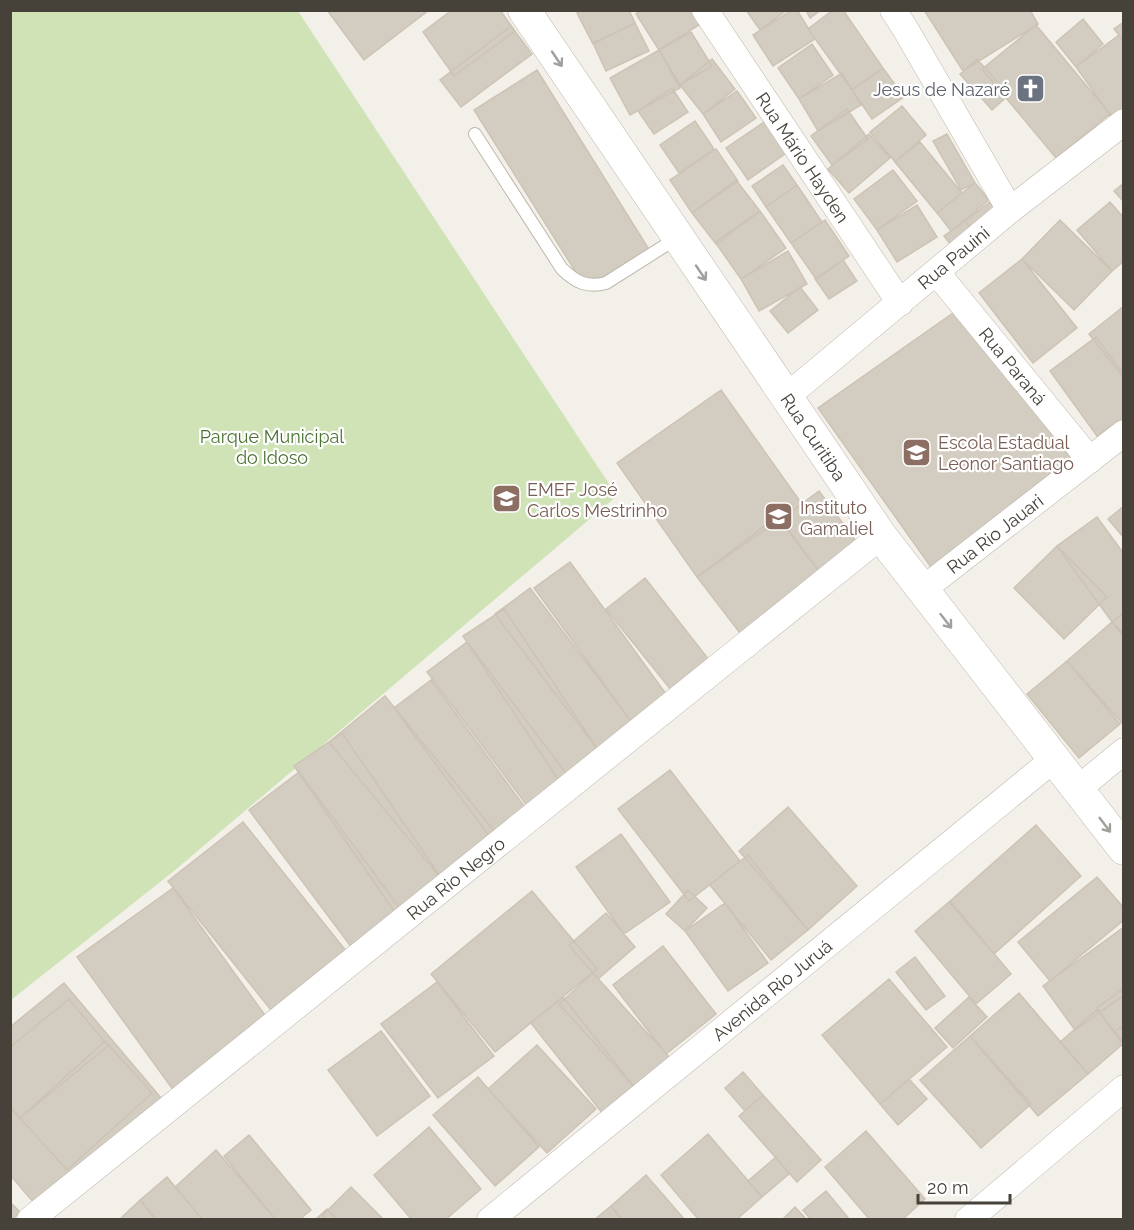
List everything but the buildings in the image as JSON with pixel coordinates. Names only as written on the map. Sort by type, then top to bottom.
[{"type":"street","name":"Rua Curitiba","points":[[524,10],[881,536],[1124,849]]},
{"type":"street","name":"Rua Mário Hayden","points":[[705,10],[900,303]]},
{"type":"street","points":[[893,10],[1010,210]]},
{"type":"street","name":"Rua Pauini","points":[[786,397],[1010,210],[1124,122]]},
{"type":"street","name":"Rua Paraná","points":[[937,273],[1090,460]]},
{"type":"street","name":"Rua Rio Jauari","points":[[922,590],[1124,433]]},
{"type":"street","name":"Rua Rio Negro","points":[[30,1220],[881,536]]},
{"type":"street","points":[[1078,789],[1124,751]]},
{"type":"street","name":"Avenida Rio Juruá","points":[[490,1220],[1054,759]]},
{"type":"street","points":[[968,1220],[1124,1088]]},
{"type":"lane","points":[[475,134],[562,269],[572,279],[583,285],[596,286],[606,283],[678,237]]},
{"type":"green space","name":"Parque Municipal do Idoso","points":[[11,11],[298,11],[617,496],[174,871],[11,1000]]},
{"type":"place","name":"Jesus de Nazaré","points":[[1031,89]]},
{"type":"place","name":"Escola Estadual Leonor Santiago","points":[[917,452]]},
{"type":"place","name":"EMEF José Carlos Mestrinho","points":[[506,499]]},
{"type":"place","name":"Instituto Gamaliel","points":[[779,517]]}]
